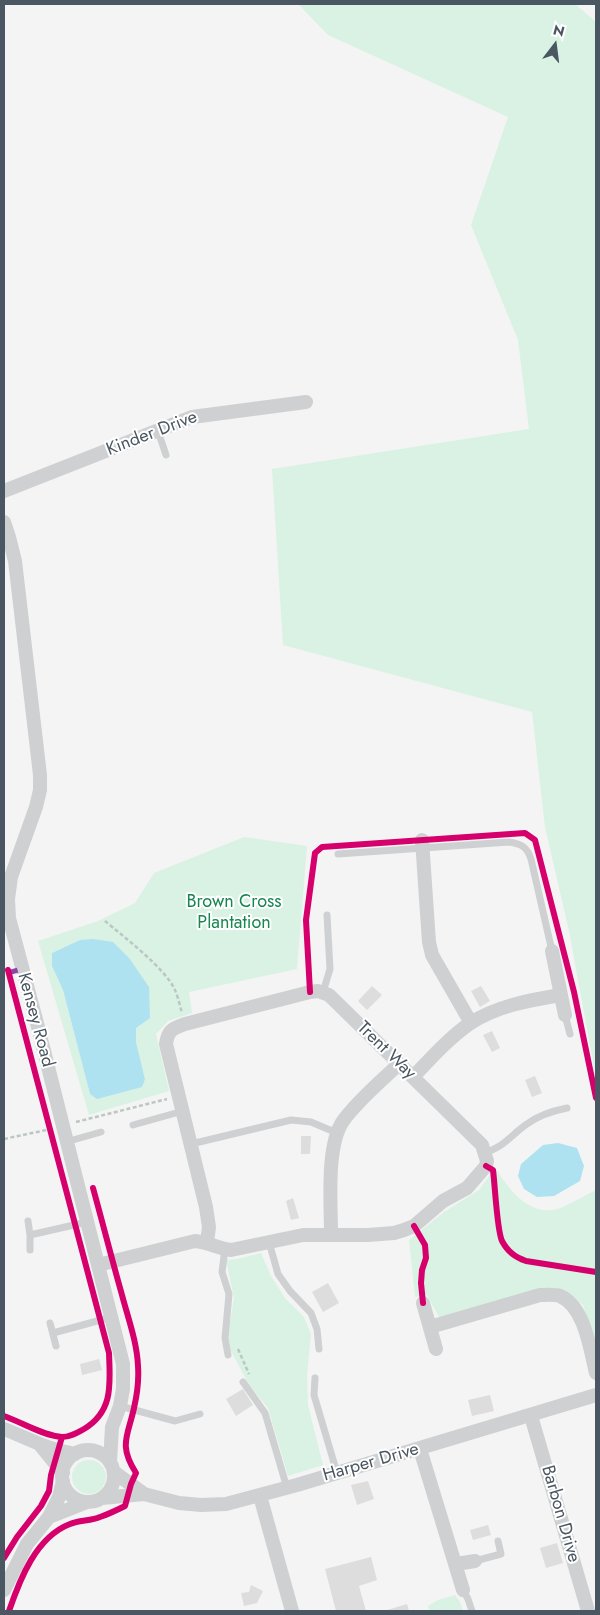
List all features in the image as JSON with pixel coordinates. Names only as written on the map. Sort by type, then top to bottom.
[{"type":"street","name":"Kinder Drive","points":[[4,491],[192,417],[306,402]]},
{"type":"street","name":"Kensey Road","points":[[4,522],[15,562],[40,775],[40,790],[36,807],[14,865],[6,899],[15,945],[38,1027],[59,1140],[87,1222],[123,1364],[123,1389],[120,1406],[112,1427],[101,1440],[79,1453]]},
{"type":"street","points":[[422,844],[429,942],[432,955],[471,1023]]},
{"type":"street","points":[[552,951],[565,1015]]},
{"type":"street","points":[[207,1242],[209,1227],[206,1207],[166,1044],[167,1035],[172,1029],[184,1024],[310,992],[324,992]]},
{"type":"street","name":"Trent Way","points":[[324,992],[413,1077],[482,1146],[485,1152]]},
{"type":"street","points":[[413,1077],[438,1050],[471,1023],[514,1005],[561,995]]},
{"type":"street","points":[[330,1234],[332,1148],[337,1133],[353,1110],[399,1064]]},
{"type":"street","points":[[98,1265],[195,1241],[207,1242],[225,1249],[246,1247],[303,1234],[394,1233],[414,1226],[443,1201],[467,1188],[486,1166],[485,1152]]},
{"type":"street","points":[[430,1327],[540,1295],[558,1295],[571,1302],[579,1313],[596,1373]]},
{"type":"street","points":[[423,1303],[436,1349]]},
{"type":"street","name":"Harper Drive","points":[[102,1498],[144,1494],[179,1503],[201,1505],[226,1504],[260,1496],[596,1396]]},
{"type":"street","name":"Barbon Drive","points":[[532,1416],[588,1611]]},
{"type":"street","name":"Kensey Road","points":[[112,1427],[112,1467]]},
{"type":"street","points":[[4,1429],[58,1452],[79,1453],[91,1451],[99,1453],[112,1467],[112,1487],[102,1498],[87,1502],[49,1518]]},
{"type":"street","points":[[41,1446],[63,1477],[67,1491],[72,1497],[87,1502]]},
{"type":"street","points":[[420,1449],[463,1590]]},
{"type":"street","points":[[4,1590],[27,1544],[49,1518],[59,1497],[69,1459],[79,1453]]},
{"type":"street","name":"Harper Drive","points":[[112,1467],[144,1494]]},
{"type":"street","points":[[260,1496],[290,1611]]},
{"type":"street","points":[[456,1564],[475,1561]]},
{"type":"lane","points":[[158,431],[166,455]]},
{"type":"lane","points":[[338,854],[422,844],[509,842],[521,844],[528,850],[531,859],[552,951]]},
{"type":"lane","points":[[324,992],[330,969],[326,915]]},
{"type":"lane","points":[[565,1015],[570,1034]]},
{"type":"lane","points":[[485,1152],[494,1150],[527,1123],[548,1111],[566,1108]]},
{"type":"lane","points":[[133,1125],[183,1111]]},
{"type":"lane","points":[[191,1144],[291,1120],[311,1122],[337,1133]]},
{"type":"lane","points":[[59,1140],[101,1132]]},
{"type":"lane","points":[[28,1221],[30,1250]]},
{"type":"lane","points":[[30,1235],[87,1222]]},
{"type":"lane","points":[[268,1241],[278,1274],[290,1291],[311,1313],[317,1329],[319,1349]]},
{"type":"lane","points":[[225,1249],[222,1272],[229,1294],[225,1338],[228,1355]]},
{"type":"lane","points":[[53,1333],[112,1317]]},
{"type":"lane","points":[[50,1323],[56,1346]]},
{"type":"lane","points":[[315,1378],[314,1395],[337,1473]]},
{"type":"lane","points":[[243,1382],[265,1413],[287,1488]]},
{"type":"lane","points":[[120,1406],[175,1421],[200,1414]]},
{"type":"lane","points":[[475,1561],[501,1554],[498,1541]]},
{"type":"lane","points":[[463,1590],[472,1611]]},
{"type":"path","points":[[105,921],[131,942],[159,969],[175,989],[184,1024]]},
{"type":"path","points":[[4,1139],[56,1128],[178,1096]]},
{"type":"path","points":[[47,1120],[56,1128],[59,1140]]},
{"type":"path","points":[[237,1347],[251,1379]]},
{"type":"green space","points":[[298,4],[575,4],[596,22],[596,1078],[569,931],[545,827],[532,712],[283,645],[272,469],[529,429],[518,340],[471,225],[508,117],[328,35]]},
{"type":"green space","name":"Brown Cross Plantation","points":[[244,837],[307,846],[297,969],[189,992],[192,1013],[168,1021],[156,1034],[169,1091],[89,1115],[38,941],[98,921],[135,903],[154,873]],"holes":[[[80,940],[136,1028],[136,1042],[145,1079],[90,1094],[63,990],[52,965],[52,953]]]},
{"type":"green space","points":[[495,1168],[519,1198],[534,1208],[543,1210],[553,1210],[562,1207],[596,1190],[596,1347],[583,1305],[562,1290],[439,1317],[427,1295],[415,1297],[409,1240],[444,1212],[479,1190]]},
{"type":"green space","points":[[261,1253],[271,1276],[285,1298],[304,1317],[311,1334],[307,1375],[308,1405],[323,1465],[288,1476],[268,1408],[249,1385],[231,1351],[228,1334],[234,1298],[226,1260]]},
{"type":"green space","points":[[89,1460],[101,1465],[106,1477],[101,1489],[89,1494],[77,1489],[72,1477],[77,1465]]},
{"type":"green space","points":[[455,1595],[463,1611],[429,1611],[428,1606],[438,1600]]},
{"type":"water","points":[[93,939],[113,942],[129,958],[149,987],[150,1018],[136,1028],[136,1042],[145,1079],[142,1087],[97,1099],[90,1094],[63,990],[52,966],[52,953],[80,940]]},
{"type":"water","points":[[558,1143],[577,1148],[584,1166],[580,1181],[554,1196],[537,1197],[524,1189],[518,1176],[521,1164],[543,1145]]},
{"type":"building","points":[[372,986],[382,995],[367,1010],[358,1001]]},
{"type":"building","points":[[481,986],[490,1001],[480,1007],[471,991]]},
{"type":"building","points":[[492,1031],[500,1048],[492,1052],[483,1035]]},
{"type":"building","points":[[535,1076],[542,1093],[532,1097],[525,1080]]},
{"type":"building","points":[[301,1136],[311,1136],[310,1154],[301,1154]]},
{"type":"building","points":[[293,1198],[299,1218],[291,1220],[286,1201]]},
{"type":"building","points":[[328,1283],[339,1303],[323,1312],[312,1292]]},
{"type":"building","points":[[99,1359],[102,1370],[82,1375],[80,1364]]},
{"type":"building","points":[[243,1389],[253,1405],[236,1416],[226,1399]]},
{"type":"building","points":[[490,1395],[494,1411],[472,1416],[468,1400]]},
{"type":"building","points":[[368,1481],[374,1499],[357,1505],[351,1485]]},
{"type":"building","points":[[488,1525],[491,1535],[473,1540],[470,1530]]},
{"type":"building","points":[[557,1543],[563,1563],[546,1568],[540,1548]]},
{"type":"building","points":[[371,1557],[377,1580],[359,1586],[366,1611],[336,1611],[325,1569]]},
{"type":"building","points":[[251,1585],[263,1591],[257,1603],[244,1606],[241,1593],[249,1592]]},
{"type":"building","points":[[407,1604],[409,1611],[384,1611]]},
{"type":"marked path","points":[[8,973],[21,969]]},
{"type":"cycle path","points":[[310,992],[306,920],[315,853],[322,847],[525,833],[535,840],[574,992],[596,1098]]},
{"type":"cycle path","points":[[4,1416],[55,1436],[73,1435],[94,1422],[101,1414],[108,1395],[110,1375],[109,1353],[8,970]]},
{"type":"cycle path","points":[[486,1166],[493,1170],[500,1236],[509,1251],[526,1261],[596,1272]]},
{"type":"cycle path","points":[[9,1611],[18,1586],[31,1560],[48,1539],[58,1530],[70,1524],[96,1518],[125,1506],[136,1473],[130,1463],[126,1448],[127,1433],[134,1408],[137,1387],[136,1348],[93,1188]]},
{"type":"cycle path","points":[[414,1226],[425,1245],[426,1258],[422,1270],[421,1283],[423,1303]]},
{"type":"cycle path","points":[[4,1558],[17,1537],[41,1506],[49,1491],[51,1475],[62,1437]]}]
